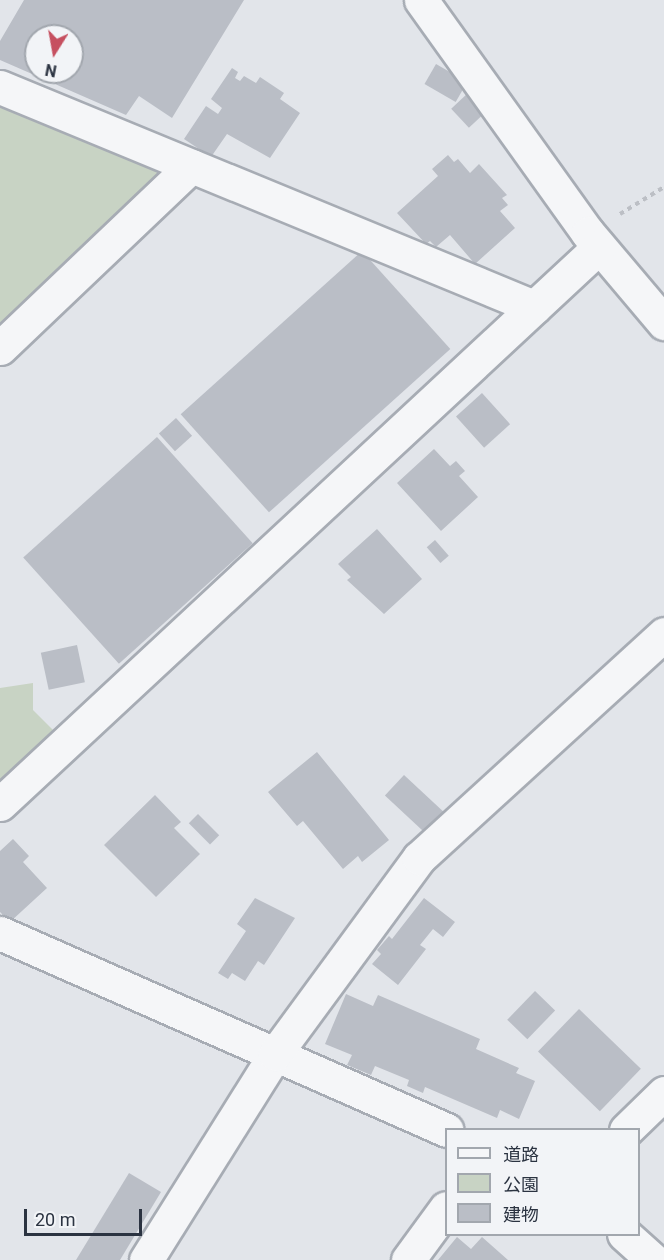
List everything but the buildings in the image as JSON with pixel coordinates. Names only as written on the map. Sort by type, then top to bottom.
[{"type":"street","points":[[421,0],[594,240],[664,322]]},
{"type":"street","points":[[0,87],[534,307]]},
{"type":"street","points":[[0,348],[191,166]]},
{"type":"street","points":[[0,804],[534,307],[594,240]]},
{"type":"street","points":[[146,1260],[275,1054],[419,858],[664,634]]},
{"type":"street","points":[[0,933],[445,1129]]},
{"type":"street","points":[[629,1128],[664,1093]]},
{"type":"street","points":[[410,1259],[445,1211]]},
{"type":"street","points":[[626,1236],[653,1260]]},
{"type":"path","points":[[594,240],[664,188]]},
{"type":"green space","points":[[0,99],[159,164],[162,179],[0,334]]},
{"type":"green space","points":[[33,683],[33,710],[54,731],[0,782],[0,688]]}]
